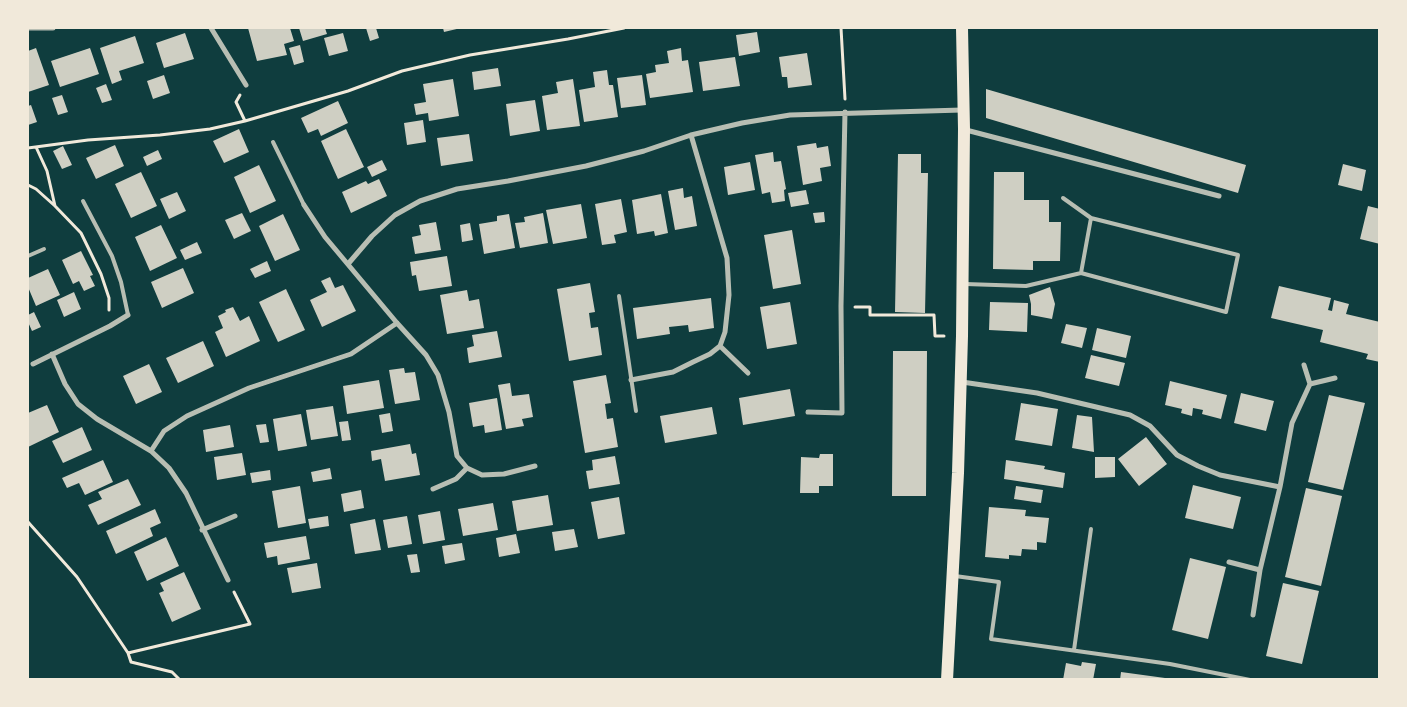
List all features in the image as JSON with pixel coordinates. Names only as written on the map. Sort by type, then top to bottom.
[{"type":"main road","points":[[947,680],[961,381],[964,129],[962,110],[962,28]]},
{"type":"street","points":[[28,28],[53,28]]},
{"type":"street","points":[[211,28],[246,85]]},
{"type":"street","points":[[348,264],[372,236],[390,220],[420,201],[457,189],[586,166],[644,151],[691,135],[742,123],[790,115],[962,110]]},
{"type":"street","points":[[808,412],[842,413],[841,306],[845,112]]},
{"type":"street","points":[[964,129],[1219,196]]},
{"type":"street","points":[[631,380],[673,372],[710,354],[720,346],[725,332],[728,295],[727,258],[691,135]]},
{"type":"street","points":[[304,205],[325,238],[396,323],[426,355],[438,374],[449,412],[457,456],[467,468],[482,475],[504,474],[535,466]]},
{"type":"street","points":[[30,362],[52,354],[110,326],[128,315]]},
{"type":"street","points":[[151,452],[164,431],[187,416],[249,388],[351,354],[396,323]]},
{"type":"street","points":[[720,346],[748,373]]},
{"type":"street","points":[[52,354],[65,384],[78,404],[151,452],[169,468],[186,493],[202,530],[228,580]]},
{"type":"street","points":[[1253,615],[1260,570],[1280,487],[1292,423],[1310,384],[1304,365]]},
{"type":"street","points":[[1310,384],[1335,378]]},
{"type":"street","points":[[961,381],[1037,393],[1130,415],[1150,426],[1177,455],[1198,466],[1220,475],[1280,487]]},
{"type":"street","points":[[433,489],[456,479],[467,468]]},
{"type":"street","points":[[202,530],[235,516]]},
{"type":"street","points":[[1229,562],[1260,570]]},
{"type":"lane","points":[[273,142],[304,205]]},
{"type":"lane","points":[[963,284],[1026,286],[1081,273],[1226,312],[1238,255],[1091,218],[1064,198]]},
{"type":"lane","points":[[83,201],[112,256],[121,282],[128,315]]},
{"type":"lane","points":[[1081,273],[1091,218]]},
{"type":"lane","points":[[28,256],[44,248]]},
{"type":"lane","points":[[619,296],[636,410]]},
{"type":"lane","points":[[1074,650],[1091,529]]},
{"type":"lane","points":[[953,576],[999,582],[991,639],[1170,664],[1250,680]]},
{"type":"path","points":[[28,148],[88,140],[210,129],[245,121],[348,91],[402,71],[470,55],[624,28]]},
{"type":"path","points":[[842,28],[845,112]]},
{"type":"path","points":[[245,121],[236,102],[246,85]]},
{"type":"path","points":[[36,147],[47,171],[55,206]]},
{"type":"path","points":[[28,185],[55,206],[81,233],[109,298],[110,326]]},
{"type":"path","points":[[841,306],[870,307],[870,315],[934,315],[935,336],[962,336]]},
{"type":"path","points":[[28,522],[77,577],[128,653],[131,662],[172,672],[180,680]]},
{"type":"path","points":[[128,653],[250,624],[228,580]]},
{"type":"building","points":[[248,28],[290,28],[294,41],[284,44],[287,55],[257,61]]},
{"type":"building","points":[[299,28],[325,28],[327,34],[303,41]]},
{"type":"building","points":[[366,28],[376,28],[379,38],[370,41]]},
{"type":"building","points":[[443,28],[461,28],[444,32]]},
{"type":"building","points":[[757,32],[760,52],[739,56],[736,35]]},
{"type":"building","points":[[185,33],[194,59],[164,68],[156,43]]},
{"type":"building","points":[[343,33],[348,51],[329,56],[324,38]]},
{"type":"building","points":[[135,36],[144,63],[119,71],[122,80],[112,84],[100,48]]},
{"type":"building","points":[[300,45],[304,62],[294,65],[289,48]]},
{"type":"building","points":[[36,48],[49,85],[28,92],[28,51]]},
{"type":"building","points":[[90,48],[99,74],[60,87],[51,61]]},
{"type":"building","points":[[681,48],[682,61],[688,60],[693,92],[650,98],[646,74],[656,72],[655,65],[669,63],[667,51]]},
{"type":"building","points":[[807,53],[812,85],[788,88],[787,77],[782,77],[779,57]]},
{"type":"building","points":[[735,57],[740,86],[703,91],[699,62]]},
{"type":"building","points":[[498,68],[501,86],[474,90],[472,72]]},
{"type":"building","points":[[607,70],[609,85],[613,85],[618,117],[584,122],[579,90],[595,87],[593,72]]},
{"type":"building","points":[[164,75],[170,93],[153,99],[147,81]]},
{"type":"building","points":[[642,75],[646,105],[621,108],[617,78]]},
{"type":"building","points":[[453,79],[459,116],[429,121],[428,113],[416,115],[414,104],[426,102],[423,84]]},
{"type":"building","points":[[573,79],[580,126],[547,130],[542,96],[558,93],[556,82]]},
{"type":"building","points":[[106,84],[112,100],[102,103],[96,88]]},
{"type":"building","points":[[986,89],[1246,165],[1238,193],[986,118]]},
{"type":"building","points":[[62,95],[68,112],[58,115],[52,98]]},
{"type":"building","points":[[535,100],[540,131],[510,136],[506,104]]},
{"type":"building","points":[[338,101],[348,123],[321,136],[318,129],[308,133],[301,118]]},
{"type":"building","points":[[31,105],[37,122],[28,125],[28,106]]},
{"type":"building","points":[[423,120],[426,142],[407,145],[404,123]]},
{"type":"building","points":[[239,129],[249,152],[224,163],[213,141]]},
{"type":"building","points":[[346,129],[364,167],[338,179],[321,141]]},
{"type":"building","points":[[469,134],[473,161],[441,166],[437,138]]},
{"type":"building","points":[[816,143],[817,148],[828,146],[831,166],[820,168],[822,181],[803,185],[797,146]]},
{"type":"building","points":[[115,145],[124,166],[96,179],[86,158]]},
{"type":"building","points":[[63,146],[72,165],[62,169],[53,151]]},
{"type":"building","points":[[158,150],[162,159],[147,166],[143,157]]},
{"type":"building","points":[[773,152],[774,162],[781,161],[786,189],[784,190],[785,201],[772,203],[770,192],[762,194],[755,155]]},
{"type":"building","points":[[898,154],[921,154],[921,173],[928,173],[925,313],[895,312]]},
{"type":"building","points":[[382,160],[387,170],[372,177],[367,167]]},
{"type":"building","points":[[750,162],[755,190],[728,195],[724,167]]},
{"type":"building","points":[[1343,164],[1366,170],[1362,191],[1338,185]]},
{"type":"building","points":[[259,165],[276,201],[250,213],[234,177]]},
{"type":"building","points":[[141,172],[157,206],[131,218],[115,184]]},
{"type":"building","points":[[994,172],[1024,172],[1024,200],[1049,200],[1049,222],[1061,222],[1060,261],[1033,261],[1033,270],[993,269]]},
{"type":"building","points":[[379,179],[387,196],[351,213],[342,192],[366,181],[368,184]]},
{"type":"building","points":[[683,188],[684,198],[692,196],[697,226],[675,230],[668,191]]},
{"type":"building","points":[[806,190],[809,204],[791,207],[788,193]]},
{"type":"building","points":[[177,192],[186,211],[169,219],[160,199]]},
{"type":"building","points":[[661,194],[668,233],[655,236],[654,231],[637,234],[632,200]]},
{"type":"building","points":[[621,199],[627,232],[614,235],[616,243],[602,245],[595,204]]},
{"type":"building","points":[[581,204],[587,238],[553,244],[546,210]]},
{"type":"building","points":[[1368,206],[1380,209],[1380,244],[1360,239]]},
{"type":"building","points":[[824,212],[825,222],[815,223],[813,213]]},
{"type":"building","points":[[242,213],[251,231],[234,239],[225,220]]},
{"type":"building","points":[[543,213],[548,243],[520,248],[515,223],[525,222],[524,217]]},
{"type":"building","points":[[283,214],[300,250],[275,261],[259,226]]},
{"type":"building","points":[[509,214],[515,248],[484,254],[479,224],[497,221],[497,216]]},
{"type":"building","points":[[436,222],[441,250],[415,254],[412,237],[421,235],[419,225]]},
{"type":"building","points":[[470,223],[473,240],[462,242],[460,225]]},
{"type":"building","points":[[161,225],[177,258],[150,271],[135,237]]},
{"type":"building","points":[[792,230],[801,284],[773,289],[764,235]]},
{"type":"building","points":[[197,242],[202,253],[185,260],[180,250]]},
{"type":"building","points":[[81,251],[93,275],[90,276],[95,286],[84,291],[79,281],[73,284],[62,260]]},
{"type":"building","points":[[447,256],[452,286],[419,291],[416,275],[412,276],[410,262]]},
{"type":"building","points":[[267,261],[271,271],[255,278],[250,269]]},
{"type":"building","points":[[183,268],[194,293],[162,308],[151,282]]},
{"type":"building","points":[[48,269],[60,295],[36,306],[28,287],[28,278]]},
{"type":"building","points":[[330,277],[335,288],[343,285],[356,311],[322,327],[310,300],[327,292],[321,281]]},
{"type":"building","points":[[590,283],[595,312],[589,313],[591,328],[598,327],[602,355],[569,361],[557,289]]},
{"type":"building","points":[[1279,286],[1331,298],[1328,310],[1332,311],[1334,300],[1349,304],[1346,314],[1380,322],[1380,362],[1366,359],[1368,354],[1320,342],[1323,330],[1271,318]]},
{"type":"building","points":[[1050,287],[1055,304],[1052,319],[1031,315],[1029,295]]},
{"type":"building","points":[[286,289],[305,330],[278,342],[259,302]]},
{"type":"building","points":[[467,290],[469,301],[479,299],[484,328],[447,334],[440,295]]},
{"type":"building","points":[[74,292],[81,309],[64,317],[57,300]]},
{"type":"building","points":[[711,298],[714,328],[689,332],[688,325],[669,327],[670,334],[637,339],[633,308]]},
{"type":"building","points":[[790,302],[797,344],[767,349],[760,307]]},
{"type":"building","points":[[990,302],[1028,303],[1027,332],[989,330]]},
{"type":"building","points":[[233,307],[240,321],[249,316],[260,341],[226,357],[215,332],[223,328],[218,316],[226,312],[225,310]]},
{"type":"building","points":[[34,312],[41,327],[32,331],[28,322],[28,315]]},
{"type":"building","points":[[1066,324],[1087,328],[1082,348],[1061,343]]},
{"type":"building","points":[[1097,328],[1131,336],[1126,358],[1092,350]]},
{"type":"building","points":[[497,331],[502,357],[469,363],[467,348],[474,346],[472,335]]},
{"type":"building","points":[[203,341],[214,366],[178,383],[166,358]]},
{"type":"building","points":[[893,351],[927,351],[926,496],[892,496]]},
{"type":"building","points":[[1091,355],[1125,363],[1119,386],[1085,378]]},
{"type":"building","points":[[149,364],[162,392],[136,404],[123,376]]},
{"type":"building","points":[[404,368],[405,373],[415,372],[420,400],[395,404],[389,370]]},
{"type":"building","points":[[606,375],[611,403],[605,404],[607,419],[613,418],[618,447],[585,453],[573,381]]},
{"type":"building","points":[[379,380],[384,408],[347,414],[343,386]]},
{"type":"building","points":[[1170,381],[1227,395],[1221,419],[1202,414],[1203,410],[1193,408],[1192,416],[1181,413],[1182,409],[1165,405]]},
{"type":"building","points":[[510,383],[512,396],[529,394],[533,417],[522,419],[524,426],[506,429],[498,385]]},
{"type":"building","points":[[790,389],[795,416],[743,425],[739,398]]},
{"type":"building","points":[[1241,393],[1274,401],[1266,431],[1234,423]]},
{"type":"building","points":[[1329,395],[1365,403],[1343,490],[1308,482]]},
{"type":"building","points":[[497,398],[502,430],[485,433],[484,425],[473,427],[469,403]]},
{"type":"building","points":[[1021,403],[1058,409],[1052,446],[1015,440]]},
{"type":"building","points":[[47,405],[59,432],[28,447],[28,413]]},
{"type":"building","points":[[333,406],[338,436],[311,440],[306,410]]},
{"type":"building","points":[[712,407],[717,434],[665,443],[660,416]]},
{"type":"building","points":[[390,413],[393,431],[382,433],[379,415]]},
{"type":"building","points":[[301,414],[307,446],[278,451],[273,419]]},
{"type":"building","points":[[1077,415],[1092,417],[1094,452],[1072,448]]},
{"type":"building","points":[[348,421],[351,440],[342,441],[339,422]]},
{"type":"building","points":[[266,424],[269,442],[260,443],[256,425]]},
{"type":"building","points":[[230,425],[234,447],[206,452],[203,430]]},
{"type":"building","points":[[82,427],[92,450],[63,463],[52,441]]},
{"type":"building","points":[[1146,437],[1167,464],[1139,486],[1118,459]]},
{"type":"building","points":[[410,444],[412,454],[416,453],[420,475],[385,481],[381,459],[372,461],[371,451]]},
{"type":"building","points":[[242,453],[246,475],[217,480],[214,457]]},
{"type":"building","points":[[820,454],[833,454],[833,486],[819,486],[819,493],[800,493],[801,457],[819,458]]},
{"type":"building","points":[[615,456],[620,484],[589,489],[586,471],[593,470],[592,460]]},
{"type":"building","points":[[1095,457],[1115,457],[1115,477],[1095,478]]},
{"type":"building","points":[[103,460],[113,482],[85,495],[79,483],[67,488],[62,478]]},
{"type":"building","points":[[1006,460],[1045,466],[1044,469],[1065,473],[1063,488],[1004,479]]},
{"type":"building","points":[[330,468],[332,479],[313,482],[311,472]]},
{"type":"building","points":[[270,470],[271,480],[252,483],[250,473]]},
{"type":"building","points":[[128,479],[141,505],[98,525],[88,505],[102,499],[98,492]]},
{"type":"building","points":[[1193,485],[1241,497],[1233,529],[1185,518]]},
{"type":"building","points":[[300,486],[306,523],[278,528],[272,491]]},
{"type":"building","points":[[1016,486],[1043,490],[1041,503],[1014,499]]},
{"type":"building","points":[[1306,488],[1342,496],[1321,586],[1285,577]]},
{"type":"building","points":[[361,490],[364,508],[344,512],[341,494]]},
{"type":"building","points":[[548,495],[553,525],[517,531],[512,501]]},
{"type":"building","points":[[619,497],[625,534],[598,539],[591,502]]},
{"type":"building","points":[[493,503],[498,530],[463,536],[458,509]]},
{"type":"building","points":[[989,507],[1026,510],[1025,516],[1049,518],[1046,543],[1037,542],[1037,550],[1022,549],[1021,556],[1009,555],[1009,559],[985,557]]},
{"type":"building","points":[[155,509],[161,523],[150,528],[153,536],[116,554],[106,531]]},
{"type":"building","points":[[440,511],[445,540],[423,544],[418,515]]},
{"type":"building","points":[[328,516],[329,526],[310,529],[308,519]]},
{"type":"building","points":[[407,516],[412,544],[388,548],[383,520]]},
{"type":"building","points":[[375,519],[381,550],[355,554],[350,524]]},
{"type":"building","points":[[574,529],[578,547],[555,551],[552,532]]},
{"type":"building","points":[[516,534],[520,553],[499,557],[496,538]]},
{"type":"building","points":[[306,536],[310,559],[278,565],[277,556],[267,558],[264,543]]},
{"type":"building","points":[[166,537],[179,566],[147,581],[134,552]]},
{"type":"building","points":[[462,543],[465,560],[445,564],[442,546]]},
{"type":"building","points":[[417,554],[420,572],[411,573],[407,555]]},
{"type":"building","points":[[1190,558],[1226,567],[1208,639],[1172,630]]},
{"type":"building","points":[[317,563],[321,588],[292,593],[287,568]]},
{"type":"building","points":[[184,572],[201,609],[172,622],[159,593],[164,591],[160,583]]},
{"type":"building","points":[[1283,583],[1319,591],[1302,664],[1266,656]]},
{"type":"building","points":[[1082,662],[1096,664],[1093,680],[1063,680],[1066,663],[1081,666]]},
{"type":"building","points":[[1121,672],[1165,678],[1165,680],[1120,680]]}]
